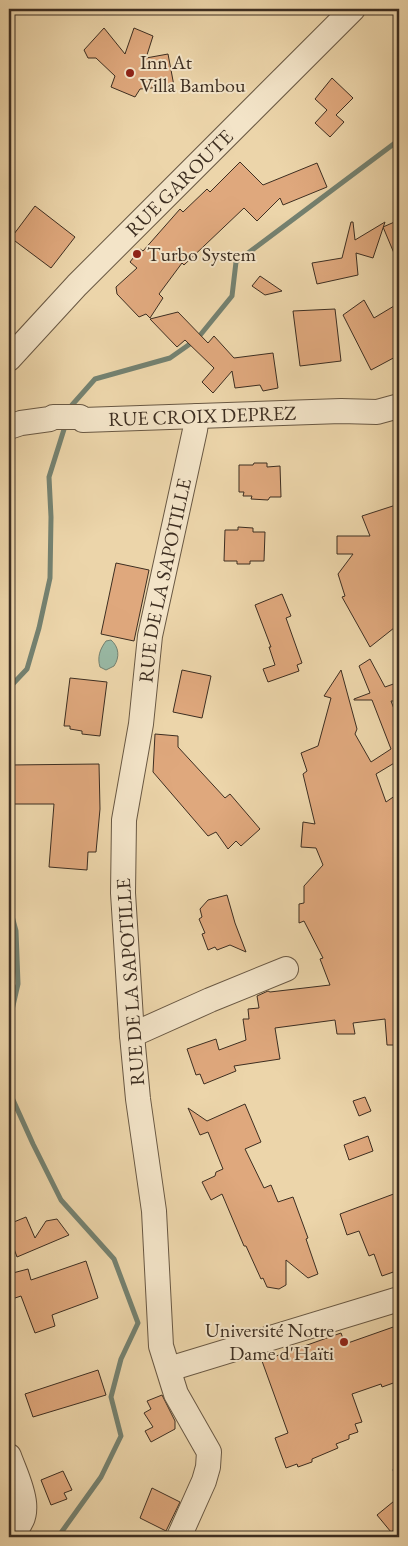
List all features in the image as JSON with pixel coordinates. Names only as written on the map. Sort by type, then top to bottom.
[{"type":"street","name":"RUE GAROUTE","points":[[9,359],[77,284],[353,9]]},
{"type":"street","name":"RUE CROIX DEPREZ","points":[[9,427],[53,417],[80,417],[83,420],[341,411],[377,412],[399,406]]},
{"type":"street","name":"RUE DE LA SAPOTILLE","points":[[179,1537],[204,1480],[208,1467],[208,1452],[176,1394],[161,1346],[154,1211],[138,1099],[122,894],[124,820],[141,724],[150,636],[197,416]]},
{"type":"street","points":[[132,1035],[210,1000],[286,970]]},
{"type":"street","points":[[169,1369],[399,1299]]},
{"type":"street","points":[[9,1456],[25,1501],[25,1512],[22,1521],[16,1529],[9,1533]]},
{"type":"shaded area","points":[[111,640],[116,646],[118,656],[114,666],[106,670],[100,667],[99,656],[106,641]]},
{"type":"building","points":[[104,28],[125,54],[134,28],[153,36],[146,58],[168,54],[174,86],[140,89],[135,97],[111,87],[115,76],[96,58],[88,58],[84,50]]},
{"type":"building","points":[[332,78],[353,98],[336,115],[344,122],[330,137],[315,123],[327,110],[315,99]]},
{"type":"building","points":[[240,162],[263,185],[317,163],[327,187],[283,205],[280,198],[257,221],[244,208],[184,265],[182,263],[159,294],[163,298],[150,318],[146,314],[139,317],[117,294],[116,287],[137,268],[130,262],[140,249],[143,251],[180,209],[183,212],[207,189],[210,192]]},
{"type":"building","points":[[35,206],[75,237],[51,268],[11,238]]},
{"type":"building","points":[[399,220],[399,265],[383,227]]},
{"type":"building","points":[[351,222],[353,222],[355,240],[385,222],[373,258],[356,253],[358,275],[317,284],[312,263],[342,258]]},
{"type":"building","points":[[260,276],[282,291],[265,295],[252,286]]},
{"type":"building","points":[[364,300],[374,318],[399,303],[399,355],[371,370],[343,315]]},
{"type":"building","points":[[335,309],[341,361],[300,366],[293,311]]},
{"type":"building","points":[[178,312],[208,343],[214,336],[234,358],[273,353],[278,388],[263,391],[260,385],[235,388],[232,371],[213,393],[202,382],[214,368],[185,340],[177,347],[150,319]]},
{"type":"building","points":[[254,463],[267,463],[267,467],[280,466],[281,497],[270,497],[268,500],[251,499],[252,496],[243,496],[244,492],[239,492],[239,465],[253,465]]},
{"type":"building","points":[[399,504],[399,624],[370,647],[342,597],[345,596],[338,574],[353,554],[337,554],[337,536],[370,536],[362,516]]},
{"type":"building","points":[[238,527],[253,528],[253,532],[265,532],[264,561],[250,561],[250,564],[237,564],[237,561],[224,561],[225,530],[238,530]]},
{"type":"building","points":[[116,563],[149,570],[134,641],[101,634]]},
{"type":"building","points":[[282,594],[291,616],[286,618],[302,663],[297,665],[299,671],[268,682],[263,669],[275,665],[269,647],[271,647],[255,605]]},
{"type":"building","points":[[370,659],[385,687],[399,682],[399,701],[391,701],[399,722],[399,768],[396,762],[376,774],[386,802],[399,793],[399,1045],[387,1045],[385,1019],[353,1023],[355,1034],[337,1034],[335,1020],[275,1028],[280,1059],[234,1066],[236,1071],[204,1084],[200,1074],[196,1075],[187,1049],[216,1039],[219,1050],[246,1040],[243,1019],[249,1019],[248,1009],[259,1008],[257,996],[268,991],[330,985],[320,959],[323,958],[304,921],[299,923],[299,904],[304,903],[304,886],[323,865],[316,848],[301,847],[303,822],[315,824],[303,774],[307,771],[301,753],[318,746],[331,698],[324,696],[341,670],[357,729],[355,734],[371,762],[391,749],[372,700],[354,700],[370,693],[359,666]]},
{"type":"building","points":[[182,670],[211,676],[202,718],[173,712]]},
{"type":"building","points":[[70,678],[107,682],[100,736],[82,734],[82,731],[70,729],[70,726],[64,726]]},
{"type":"building","points":[[155,734],[178,736],[178,747],[225,798],[230,794],[260,829],[241,846],[236,841],[228,849],[216,832],[208,836],[153,772]]},
{"type":"building","points":[[99,764],[100,809],[96,852],[88,852],[87,870],[49,867],[54,804],[10,804],[10,765]]},
{"type":"building","points":[[227,895],[246,952],[230,945],[217,950],[215,947],[208,950],[202,934],[205,933],[199,919],[202,917],[200,909],[208,900]]},
{"type":"building","points":[[365,1097],[371,1111],[359,1116],[353,1101]]},
{"type":"building","points":[[245,1104],[261,1142],[245,1149],[264,1188],[271,1185],[278,1202],[293,1197],[308,1238],[306,1239],[318,1274],[308,1278],[286,1260],[286,1285],[279,1289],[267,1287],[263,1278],[261,1279],[246,1246],[244,1246],[222,1194],[211,1200],[202,1182],[215,1176],[216,1172],[223,1169],[208,1132],[200,1135],[188,1108],[207,1121]]},
{"type":"building","points":[[368,1136],[373,1151],[349,1160],[344,1145]]},
{"type":"building","points":[[399,1192],[399,1270],[382,1276],[374,1254],[369,1256],[359,1231],[347,1235],[340,1214]]},
{"type":"building","points":[[26,1217],[35,1238],[46,1221],[57,1219],[69,1235],[17,1257],[9,1235],[9,1224]]},
{"type":"building","points":[[86,1261],[98,1298],[52,1315],[55,1326],[35,1333],[21,1296],[9,1300],[9,1274],[28,1269],[31,1280]]},
{"type":"building","points":[[399,1325],[399,1381],[382,1387],[381,1384],[352,1394],[362,1422],[355,1424],[358,1432],[349,1435],[349,1439],[336,1444],[338,1448],[312,1459],[312,1462],[298,1467],[297,1464],[286,1468],[275,1438],[288,1433],[262,1361],[341,1333],[345,1344]]},
{"type":"building","points":[[98,1370],[106,1395],[33,1417],[25,1394]]},
{"type":"building","points":[[162,1395],[175,1421],[175,1429],[151,1442],[145,1431],[153,1427],[144,1413],[151,1409],[147,1401]]},
{"type":"building","points":[[63,1471],[72,1490],[64,1493],[67,1499],[51,1505],[41,1480]]},
{"type":"building","points":[[152,1488],[180,1502],[166,1531],[140,1518]]},
{"type":"building","points":[[399,1497],[399,1527],[391,1532],[377,1515]]},
{"type":"waterway","points":[[70,410],[72,405],[95,379],[170,358],[197,339],[232,296],[236,262],[399,140]]},
{"type":"waterway","points":[[9,688],[27,669],[39,628],[50,578],[51,517],[49,477],[66,423]]},
{"type":"waterway","points":[[9,905],[16,931],[18,984],[9,1023]]},
{"type":"waterway","points":[[9,1086],[9,1091],[33,1144],[61,1200],[114,1259],[138,1323],[121,1359],[111,1397],[121,1436],[101,1477],[58,1537]]},
{"type":"waterway","points":[[395,1470],[399,1466]]},
{"type":"place","name":"Inn At Villa Bambou","points":[[130,73]]},
{"type":"place","name":"Turbo System","points":[[137,254]]},
{"type":"place","name":"Université Notre Dame d'Haïti","points":[[344,1342]]}]
